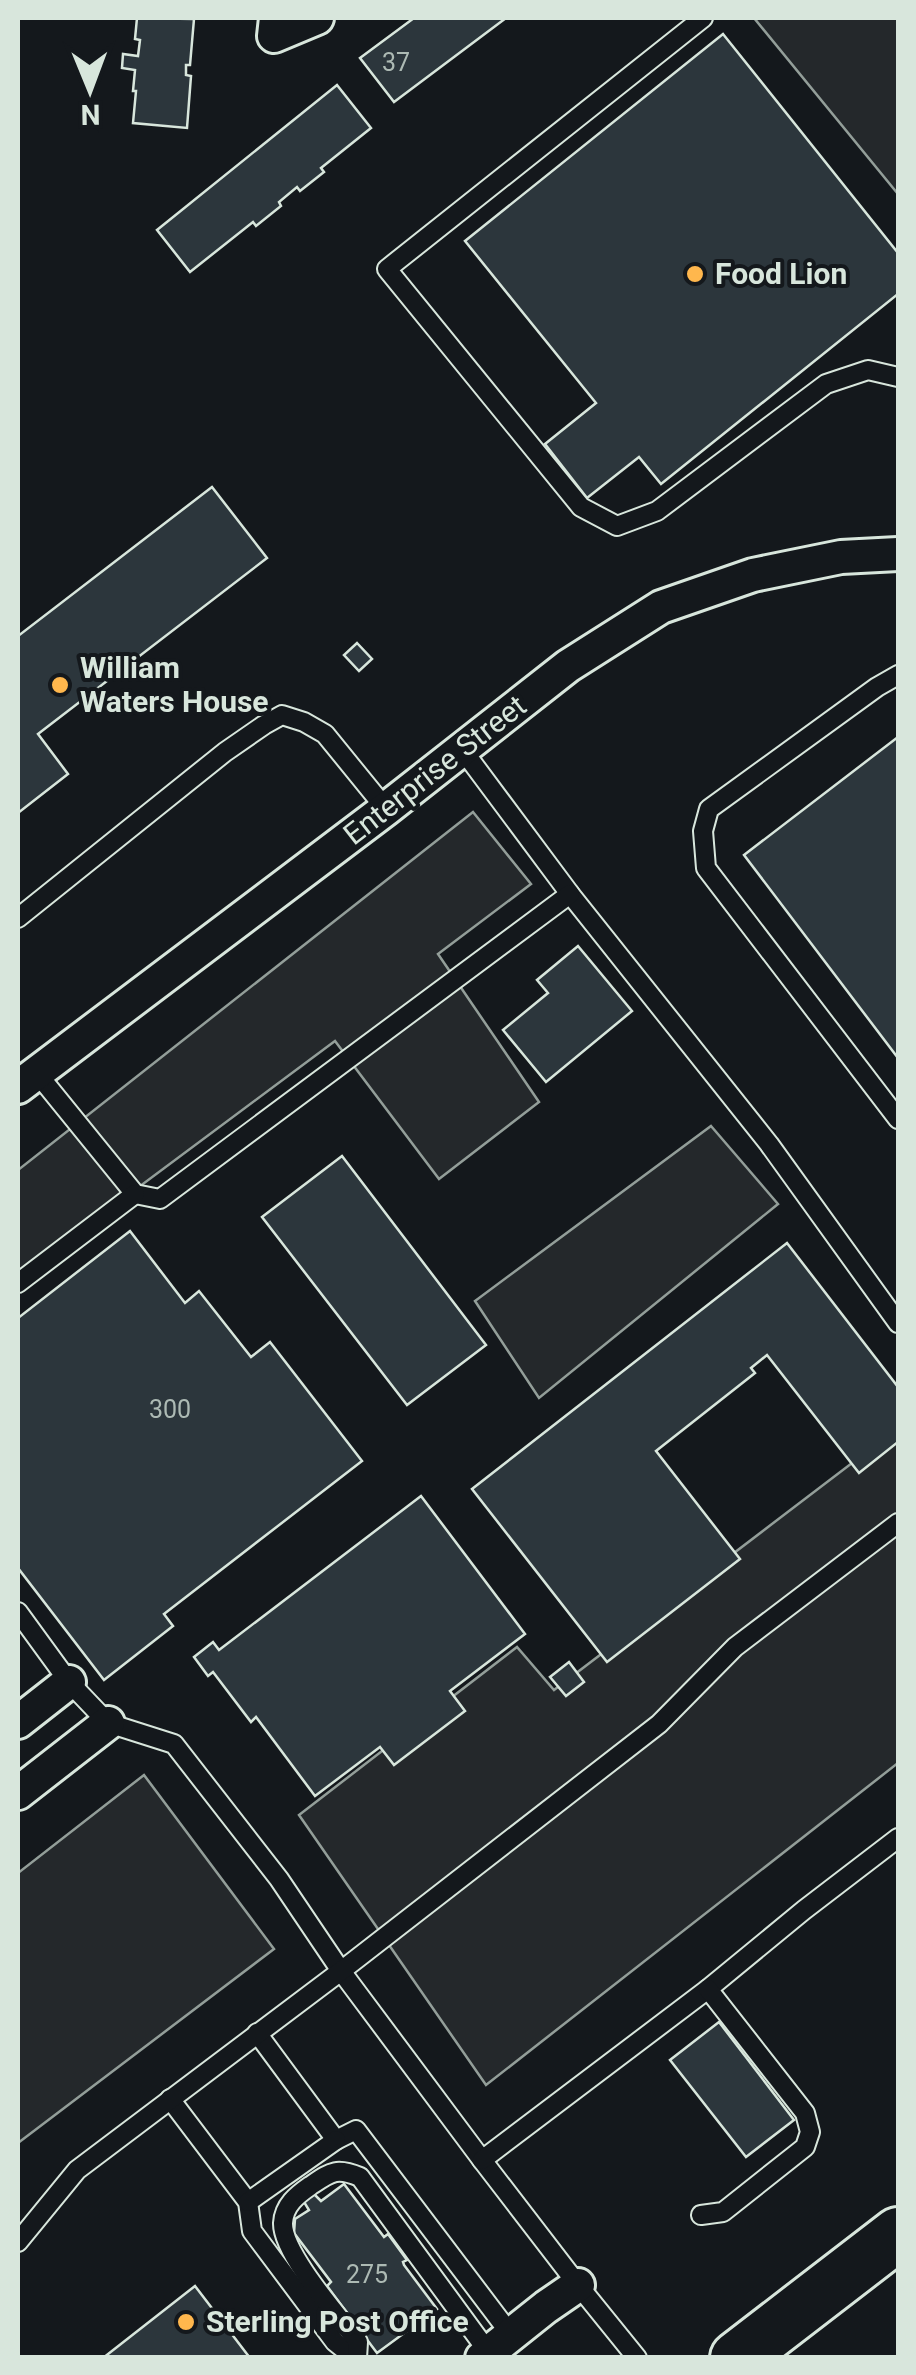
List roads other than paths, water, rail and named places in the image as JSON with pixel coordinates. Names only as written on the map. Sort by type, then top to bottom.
[{"type":"main road","points":[[737,2358],[898,2234]]},
{"type":"street","points":[[276,18],[274,36],[317,18]]},
{"type":"street","name":"Enterprise Street","points":[[27,1080],[386,810],[568,666],[661,608],[753,576],[841,557],[898,554]]},
{"type":"street","points":[[18,1722],[69,1682]]},
{"type":"street","points":[[18,1793],[108,1722]]},
{"type":"street","points":[[494,2349],[578,2285]]},
{"type":"lane","points":[[703,18],[387,270],[581,507],[617,526],[657,511],[826,384],[868,370],[898,377]]},
{"type":"lane","points":[[898,675],[709,809],[704,831],[706,868],[898,1119]]},
{"type":"lane","points":[[18,918],[225,752],[282,715],[325,734],[386,810]]},
{"type":"lane","points":[[462,748],[570,894],[769,1144],[898,1323]]},
{"type":"lane","points":[[27,1080],[134,1194],[160,1199],[570,894]]},
{"type":"lane","points":[[18,1282],[134,1194]]},
{"type":"lane","points":[[18,2242],[77,2170],[659,1724],[735,1647],[898,1523]]},
{"type":"lane","points":[[18,1612],[69,1682],[108,1722],[174,1744],[278,1879],[341,1971],[482,2160],[637,2358]]},
{"type":"lane","points":[[482,2160],[708,1989],[898,1838]]},
{"type":"lane","points":[[700,2214],[723,2212],[806,2146],[810,2132],[805,2113],[708,1989]]},
{"type":"lane","points":[[257,2033],[336,2140]]},
{"type":"lane","points":[[170,2099],[248,2202],[252,2231],[336,2342],[356,2358]]},
{"type":"lane","points":[[248,2202],[356,2130],[494,2349]]},
{"type":"lane","points":[[356,2358],[358,2342],[290,2251],[283,2227],[285,2211],[295,2197],[330,2172],[344,2170],[360,2178],[494,2349]]},
{"type":"place","name":"Food Lion","points":[[695,274]]},
{"type":"place","name":"William Waters House","points":[[60,685]]},
{"type":"place","name":"Sterling Post Office","points":[[186,2322]]}]
